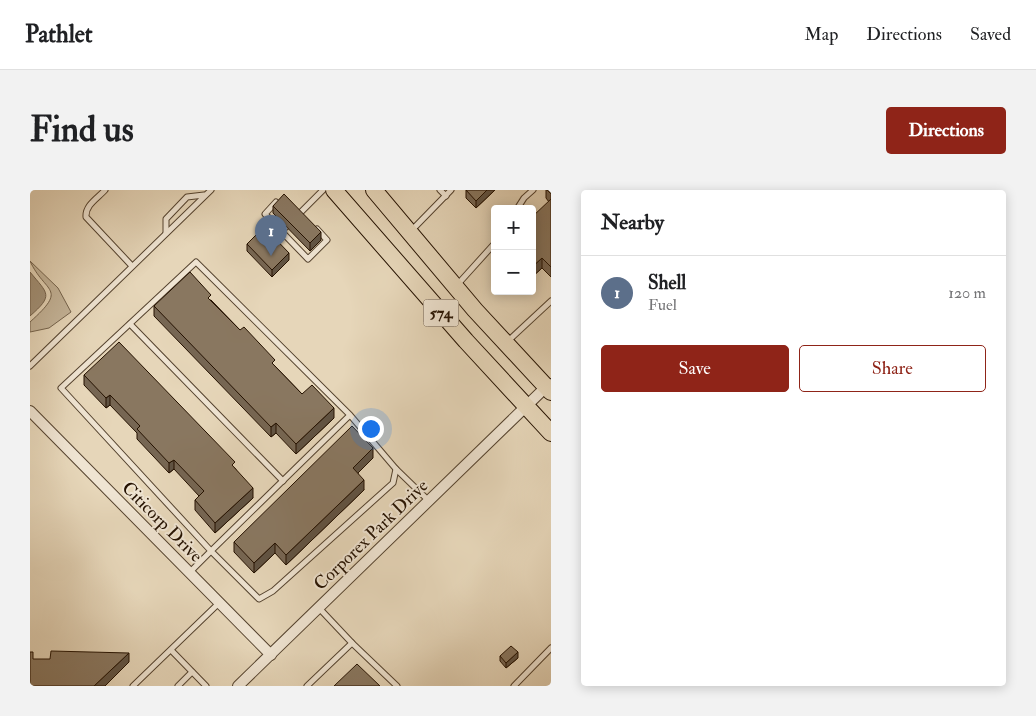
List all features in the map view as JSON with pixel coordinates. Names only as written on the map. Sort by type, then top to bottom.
[{"type":"main road","name":"574","points":[[334,190],[466,342],[551,433]]},
{"type":"main road","points":[[374,190],[506,343],[549,387]]},
{"type":"street","name":"Corporex Park Drive","points":[[238,686],[526,407],[549,387]]},
{"type":"street","name":"Citicorp Drive","points":[[30,411],[270,655]]},
{"type":"lane","points":[[105,190],[89,206],[86,217],[132,266]]},
{"type":"lane","points":[[30,366],[211,190]]},
{"type":"lane","points":[[299,214],[323,190]]},
{"type":"lane","points":[[440,190],[446,196]]},
{"type":"lane","points":[[410,232],[452,190]]},
{"type":"lane","points":[[520,205],[524,198],[533,190]]},
{"type":"lane","points":[[166,233],[166,219],[187,197],[206,195]]},
{"type":"lane","points":[[279,199],[265,214],[308,259],[327,240],[314,226]]},
{"type":"lane","points":[[296,207],[299,214],[307,219]]},
{"type":"lane","points":[[281,231],[286,227]]},
{"type":"lane","points":[[456,286],[491,247]]},
{"type":"lane","points":[[396,468],[393,483],[274,591],[259,599],[211,551],[61,388],[196,262],[350,415],[396,468],[429,501]]},
{"type":"lane","points":[[506,343],[551,301]]},
{"type":"lane","points":[[130,324],[283,481]]},
{"type":"lane","points":[[189,573],[350,415]]},
{"type":"lane","points":[[133,686],[219,603]]},
{"type":"lane","points":[[319,608],[396,686]]},
{"type":"lane","points":[[307,686],[352,643]]},
{"type":"lane","points":[[514,686],[551,648]]},
{"type":"lane","points":[[171,650],[206,686]]},
{"type":"lane","points":[[178,686],[192,672]]},
{"type":"shaded area","points":[[30,261],[58,288],[71,312],[49,328],[30,332],[30,322],[42,311],[51,296],[47,286]]},
{"type":"shaded area","points":[[30,272],[46,294],[43,303],[30,316]]},
{"type":"building","points":[[466,190],[487,190],[476,201]]},
{"type":"building","points":[[284,194],[321,232],[310,243],[273,206]]},
{"type":"building","points":[[551,199],[551,267],[542,258],[536,263],[536,213]]},
{"type":"building","points":[[264,227],[289,253],[272,270],[247,244]]},
{"type":"building","points":[[190,272],[211,295],[208,298],[240,330],[244,327],[275,360],[272,363],[302,394],[312,385],[334,408],[296,444],[276,423],[271,427],[154,306]]},
{"type":"building","points":[[119,342],[235,462],[232,465],[253,488],[215,523],[195,500],[204,491],[174,460],[169,463],[137,429],[140,426],[110,395],[106,398],[84,375]]},
{"type":"building","points":[[352,426],[373,448],[353,468],[364,480],[286,555],[275,543],[254,563],[234,542]]},
{"type":"building","points":[[511,646],[518,652],[506,663],[500,656]]},
{"type":"building","points":[[51,651],[129,653],[94,686],[30,686],[30,652],[33,652],[33,659],[50,659]]},
{"type":"building","points":[[357,664],[380,686],[334,686]]},
{"type":"place","name":"Shell","points":[[271,256]]}]
